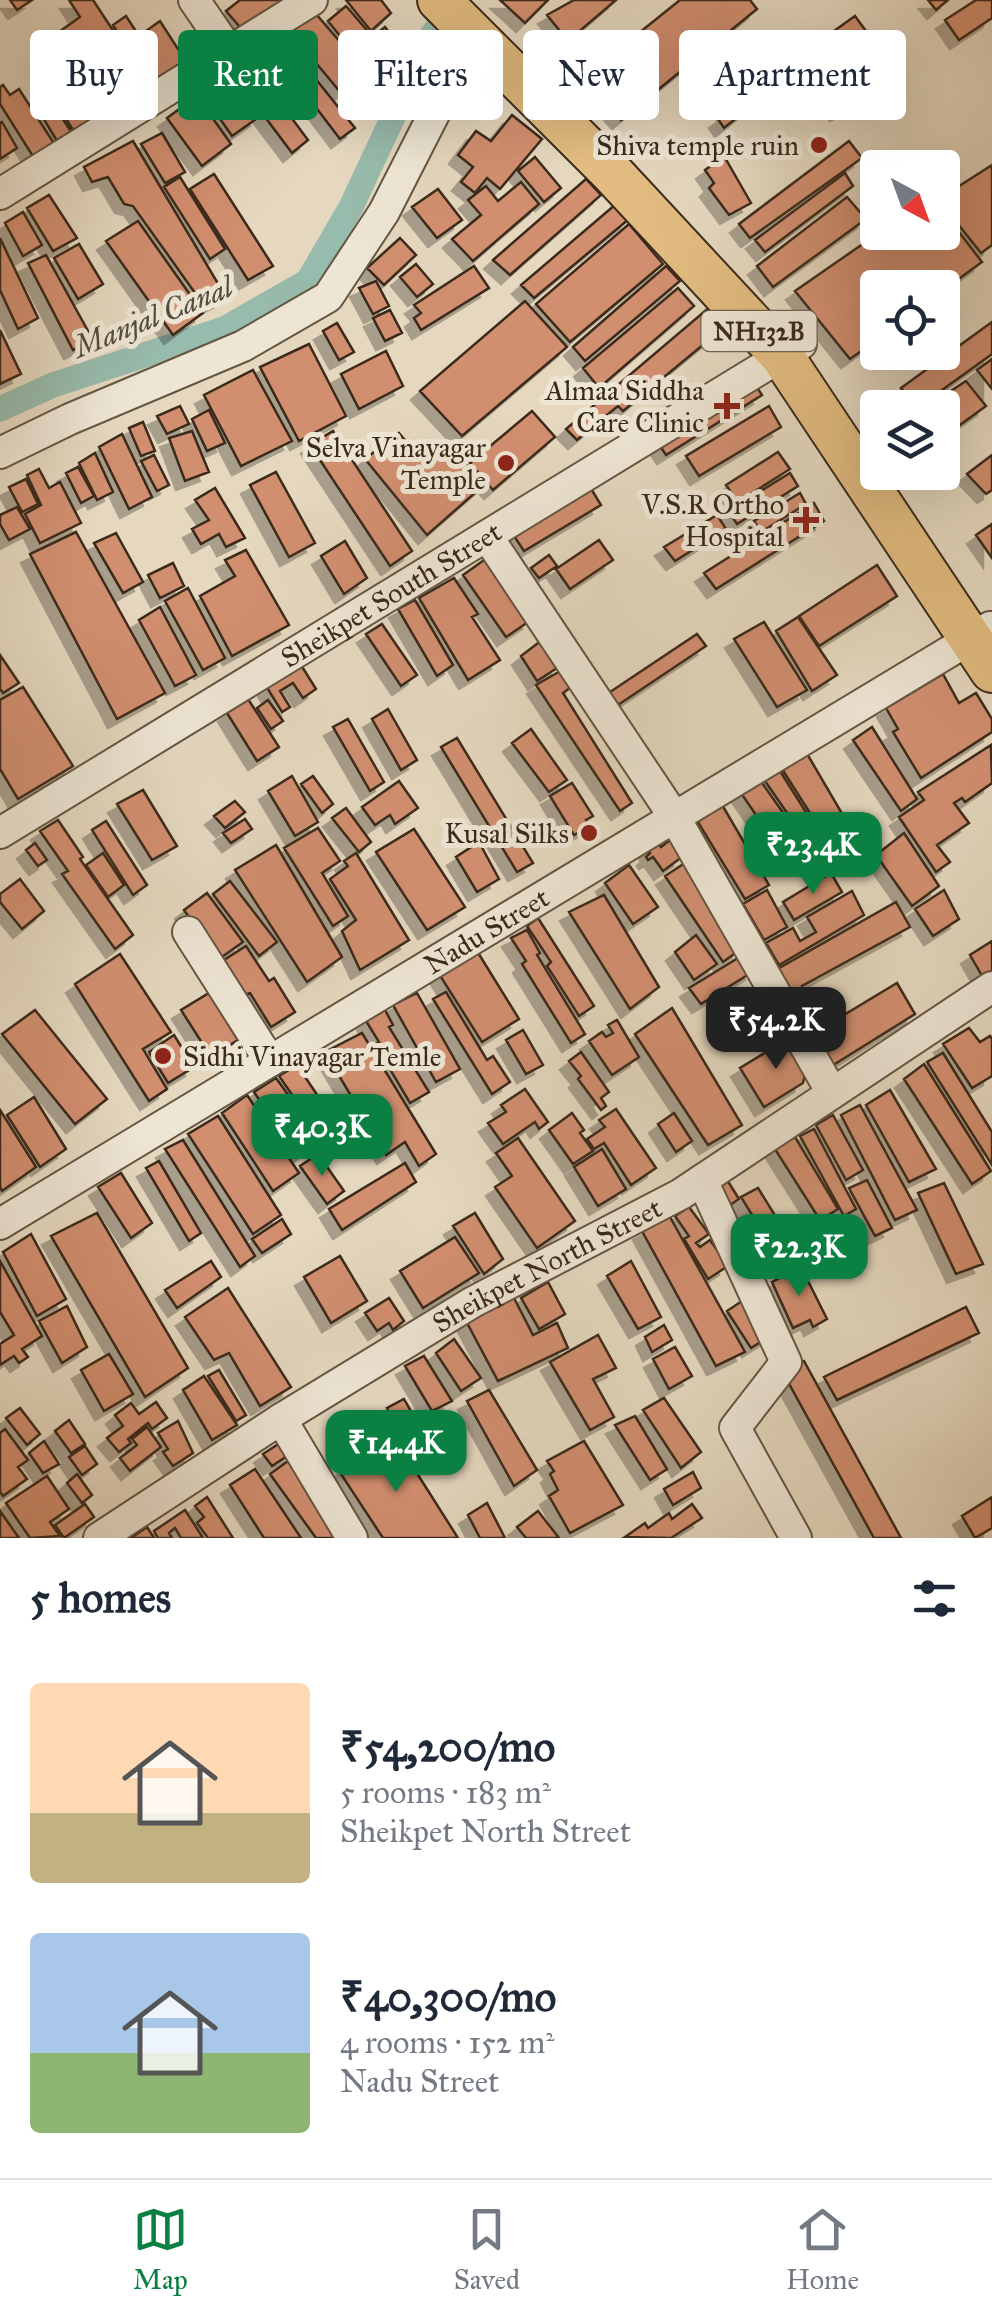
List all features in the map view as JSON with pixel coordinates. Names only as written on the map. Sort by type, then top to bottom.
[{"type":"highway","points":[[464,18],[792,350],[860,435]]},
{"type":"highway","name":"NH132B","points":[[792,350],[988,649]]},
{"type":"highway","points":[[897,490],[988,649]]},
{"type":"street","points":[[194,0],[215,30]]},
{"type":"street","points":[[263,30],[312,0]]},
{"type":"street","points":[[0,453],[244,346],[328,297],[384,212],[458,70],[464,18]]},
{"type":"street","points":[[0,194],[178,83]]},
{"type":"street","name":"Sheikpet South Street","points":[[0,833],[792,350]]},
{"type":"street","points":[[487,536],[675,818],[832,1091]]},
{"type":"street","name":"Nadu Street","points":[[0,1224],[675,818],[988,649]]},
{"type":"street","points":[[188,932],[270,1061]]},
{"type":"street","name":"Sheikpet North Street","points":[[99,1538],[281,1419],[473,1302],[681,1194],[992,987]]},
{"type":"street","points":[[702,1180],[786,1362],[735,1428],[796,1538]]},
{"type":"street","points":[[281,1419],[352,1538]]},
{"type":"building","points":[[10,0],[32,0],[17,10]]},
{"type":"building","points":[[69,0],[93,0],[113,30],[62,30],[80,17]]},
{"type":"building","points":[[240,0],[288,0],[251,30],[243,30],[226,11]]},
{"type":"building","points":[[346,0],[381,0],[391,13],[370,30]]},
{"type":"building","points":[[500,0],[548,0],[525,23]]},
{"type":"building","points":[[574,0],[616,0],[581,30],[559,30],[547,15]]},
{"type":"building","points":[[680,0],[750,0],[757,9],[731,30],[679,30],[679,73],[659,89],[659,30],[643,30]]},
{"type":"building","points":[[928,0],[948,0],[936,10]]},
{"type":"building","points":[[976,0],[992,0],[992,18],[959,40],[945,20]]},
{"type":"building","points":[[346,6],[367,30],[338,30],[338,34],[328,21]]},
{"type":"building","points":[[310,7],[338,40],[338,89],[318,65],[318,30],[286,27]]},
{"type":"building","points":[[126,16],[135,30],[116,30],[113,25]]},
{"type":"building","points":[[855,16],[865,30],[835,30]]},
{"type":"building","points":[[160,21],[178,49],[178,73],[158,85],[158,30],[147,30]]},
{"type":"building","points":[[318,82],[338,107],[338,120],[349,120],[355,128],[340,139],[318,110]]},
{"type":"building","points":[[3,85],[10,95],[19,89],[30,106],[30,120],[39,120],[55,145],[34,158],[0,104]]},
{"type":"building","points":[[178,110],[178,120],[214,120],[231,144],[202,166],[167,118]]},
{"type":"building","points":[[512,115],[542,139],[500,189],[487,178],[475,193],[461,182],[473,167],[458,155],[476,131],[491,141]]},
{"type":"building","points":[[44,120],[64,120],[72,133],[57,141]]},
{"type":"building","points":[[67,120],[100,120],[76,135]]},
{"type":"building","points":[[221,120],[255,120],[232,136]]},
{"type":"building","points":[[267,120],[293,120],[308,140],[292,153]]},
{"type":"building","points":[[0,123],[17,148],[0,159]]},
{"type":"building","points":[[162,133],[185,172],[165,183],[141,144]]},
{"type":"building","points":[[133,141],[226,297],[205,307],[133,206],[124,204],[108,177],[92,182],[84,167]]},
{"type":"building","points":[[849,141],[860,155],[860,159],[750,238],[739,224]]},
{"type":"building","points":[[724,156],[751,203],[729,215],[709,188],[714,183],[705,170]]},
{"type":"building","points":[[535,157],[561,188],[544,202],[518,171]]},
{"type":"building","points":[[992,165],[992,245],[981,253],[960,227],[960,185]]},
{"type":"building","points":[[845,173],[853,186],[765,252],[755,240]]},
{"type":"building","points":[[214,174],[273,266],[248,280],[190,189]]},
{"type":"building","points":[[180,177],[225,249],[210,259],[164,187]]},
{"type":"building","points":[[586,179],[601,195],[510,275],[493,260]]},
{"type":"building","points":[[521,182],[539,204],[473,261],[452,239],[481,215],[468,200],[486,186],[498,201]]},
{"type":"building","points":[[438,189],[462,220],[437,238],[412,207]]},
{"type":"building","points":[[49,195],[77,238],[53,251],[27,208]]},
{"type":"building","points":[[847,197],[860,212],[860,223],[773,287],[757,266]]},
{"type":"building","points":[[616,204],[629,219],[534,298],[521,285]]},
{"type":"building","points":[[23,212],[42,245],[23,256],[5,223]]},
{"type":"building","points":[[138,221],[203,313],[173,335],[106,241]]},
{"type":"building","points":[[629,224],[663,264],[570,342],[536,304]]},
{"type":"building","points":[[960,233],[982,262],[960,278],[960,270],[860,270],[860,352],[850,359],[795,291],[860,246],[860,250],[960,250]]},
{"type":"building","points":[[0,238],[38,318],[18,329],[0,290]]},
{"type":"building","points":[[400,238],[416,255],[384,285],[367,268]]},
{"type":"building","points":[[79,244],[103,284],[78,299],[54,258]]},
{"type":"building","points":[[46,255],[93,340],[73,350],[28,263]]},
{"type":"building","points":[[416,264],[433,284],[417,297],[400,277]]},
{"type":"building","points":[[474,266],[489,288],[421,330],[414,318],[421,313],[414,305]]},
{"type":"building","points":[[666,266],[680,281],[585,361],[573,347]]},
{"type":"building","points":[[376,281],[389,306],[373,314],[359,288]]},
{"type":"building","points":[[678,288],[694,306],[599,388],[583,368]]},
{"type":"building","points":[[525,301],[567,347],[462,436],[420,391]]},
{"type":"building","points":[[712,305],[727,325],[623,411],[618,406],[577,440],[566,429]]},
{"type":"building","points":[[390,310],[402,333],[385,341],[373,318]]},
{"type":"building","points":[[992,322],[992,354],[942,390],[901,388],[926,370],[960,370],[960,345]]},
{"type":"building","points":[[337,323],[354,352],[339,360],[323,331]]},
{"type":"building","points":[[0,330],[21,374],[0,384]]},
{"type":"building","points":[[309,344],[346,416],[299,441],[260,367]]},
{"type":"building","points":[[386,351],[403,386],[359,409],[341,374]]},
{"type":"building","points":[[992,359],[992,389],[977,370]]},
{"type":"building","points":[[253,370],[292,441],[241,466],[204,395]]},
{"type":"building","points":[[749,375],[762,395],[666,455],[654,437]]},
{"type":"building","points":[[966,381],[986,406],[960,425],[960,390],[952,390]]},
{"type":"building","points":[[180,406],[189,424],[167,434],[157,416]]},
{"type":"building","points":[[769,406],[781,427],[699,476],[686,456]]},
{"type":"building","points":[[209,410],[225,443],[207,451],[192,419]]},
{"type":"building","points":[[532,411],[555,437],[493,490],[470,463]]},
{"type":"building","points":[[143,422],[155,451],[141,456],[129,428]]},
{"type":"building","points":[[192,431],[209,472],[185,481],[169,438]]},
{"type":"building","points":[[333,431],[412,551],[390,566],[310,445]]},
{"type":"building","points":[[399,433],[424,463],[440,450],[452,464],[460,457],[484,485],[427,535],[365,459]]},
{"type":"building","points":[[122,434],[152,497],[129,509],[99,447]]},
{"type":"building","points":[[778,452],[790,469],[738,502],[726,485]]},
{"type":"building","points":[[95,453],[113,492],[97,500],[79,463]]},
{"type":"building","points":[[154,455],[169,485],[157,491],[141,461]]},
{"type":"building","points":[[992,455],[992,490],[986,494],[967,474]]},
{"type":"building","points":[[78,467],[94,496],[81,503],[66,473]]},
{"type":"building","points":[[39,469],[49,488],[60,482],[81,523],[40,543],[25,514],[41,505],[27,475]]},
{"type":"building","points":[[276,472],[315,543],[289,557],[250,485]]},
{"type":"building","points":[[790,473],[798,486],[737,524],[728,511]]},
{"type":"building","points":[[26,479],[38,504],[22,512],[9,487]]},
{"type":"building","points":[[587,482],[601,505],[524,551],[510,530]]},
{"type":"building","points":[[215,488],[245,538],[226,547],[219,534],[201,544],[192,529],[209,520],[195,500]]},
{"type":"building","points":[[800,493],[806,504],[761,532],[754,521]]},
{"type":"building","points":[[814,503],[824,521],[716,589],[704,573]]},
{"type":"building","points":[[17,507],[30,529],[9,540],[0,524],[0,515]]},
{"type":"building","points":[[717,515],[726,529],[675,561],[664,547]]},
{"type":"building","points":[[992,524],[992,558],[976,535]]},
{"type":"building","points":[[76,532],[165,693],[117,719],[30,554]]},
{"type":"building","points":[[116,533],[143,582],[123,593],[94,543]]},
{"type":"building","points":[[599,540],[613,560],[570,589],[556,569]]},
{"type":"building","points":[[345,541],[367,578],[344,594],[321,556]]},
{"type":"building","points":[[246,550],[289,625],[232,656],[200,596],[235,576],[225,560]]},
{"type":"building","points":[[549,555],[557,566],[539,578],[531,568]]},
{"type":"building","points":[[487,558],[531,620],[506,637],[463,575]]},
{"type":"building","points":[[173,563],[184,586],[160,598],[148,575]]},
{"type":"building","points":[[877,565],[897,596],[819,646],[799,616]]},
{"type":"building","points":[[454,578],[478,614],[472,617],[500,660],[468,680],[419,598]]},
{"type":"building","points":[[188,588],[225,658],[203,670],[165,601]]},
{"type":"building","points":[[415,600],[453,665],[437,676],[398,609]]},
{"type":"building","points":[[160,607],[196,675],[175,686],[139,620]]},
{"type":"building","points":[[798,617],[837,675],[812,691],[776,631]]},
{"type":"building","points":[[764,622],[807,690],[777,707],[734,639]]},
{"type":"building","points":[[382,624],[417,675],[401,686],[366,634]]},
{"type":"building","points":[[697,634],[706,646],[612,709],[604,696]]},
{"type":"building","points":[[542,640],[560,666],[537,681],[521,656]]},
{"type":"building","points":[[0,655],[19,683],[3,693],[0,689]]},
{"type":"building","points":[[301,665],[316,689],[303,698],[293,683],[280,691],[290,707],[282,712],[266,686]]},
{"type":"building","points":[[564,669],[574,685],[563,693],[632,803],[620,811],[536,685]]},
{"type":"building","points":[[943,674],[959,703],[976,693],[992,719],[992,732],[921,778],[893,732],[898,729],[886,708]]},
{"type":"building","points":[[23,687],[73,766],[18,799],[0,769],[0,700]]},
{"type":"building","points":[[248,699],[279,747],[257,761],[227,713]]},
{"type":"building","points":[[268,700],[283,721],[271,729],[257,708]]},
{"type":"building","points":[[388,709],[417,760],[401,770],[372,719]]},
{"type":"building","points":[[348,719],[384,782],[370,791],[333,727]]},
{"type":"building","points":[[872,727],[917,799],[901,811],[853,740]]},
{"type":"building","points":[[531,729],[567,780],[549,792],[512,743]]},
{"type":"building","points":[[457,738],[533,863],[517,872],[441,747]]},
{"type":"building","points":[[991,745],[992,783],[965,802],[962,798],[954,803],[969,823],[937,845],[950,862],[936,872],[899,817],[924,800],[918,792]]},
{"type":"building","points":[[806,752],[847,822],[830,833],[822,821],[817,824],[782,769]]},
{"type":"building","points":[[780,771],[816,828],[803,836],[765,781]]},
{"type":"building","points":[[292,776],[318,822],[295,836],[268,791]]},
{"type":"building","points":[[313,776],[333,804],[322,813],[301,784]]},
{"type":"building","points":[[760,780],[800,837],[780,850],[741,793]]},
{"type":"building","points":[[399,781],[418,808],[395,824],[390,815],[375,825],[362,807]]},
{"type":"building","points":[[572,783],[593,816],[586,820],[590,826],[574,835],[550,796]]},
{"type":"building","points":[[143,790],[177,846],[152,860],[117,804]]},
{"type":"building","points":[[235,801],[245,812],[225,828],[214,816]]},
{"type":"building","points":[[721,803],[769,885],[745,899],[696,819]]},
{"type":"building","points":[[346,808],[371,842],[359,852],[332,818]]},
{"type":"building","points":[[245,819],[252,829],[231,843],[223,833]]},
{"type":"building","points":[[58,820],[133,935],[115,949],[62,874],[68,871],[40,831]]},
{"type":"building","points":[[106,821],[147,885],[133,895],[92,830]]},
{"type":"building","points":[[318,828],[340,861],[322,873],[348,916],[333,926],[284,848]]},
{"type":"building","points":[[414,829],[465,907],[427,930],[376,852]]},
{"type":"building","points":[[904,833],[939,886],[912,906],[876,855]]},
{"type":"building","points":[[670,840],[682,857],[663,871],[653,857],[646,857],[657,843],[661,847]]},
{"type":"building","points":[[479,842],[499,879],[477,892],[456,857]]},
{"type":"building","points":[[35,843],[47,860],[38,866],[26,850]]},
{"type":"building","points":[[276,845],[342,957],[307,982],[235,870]]},
{"type":"building","points":[[103,853],[124,885],[108,897],[86,865]]},
{"type":"building","points":[[356,853],[409,940],[360,970],[342,931],[356,920],[330,879],[348,866],[344,861]]},
{"type":"building","points":[[685,863],[741,949],[723,962],[665,876]]},
{"type":"building","points":[[629,865],[658,907],[633,924],[605,883]]},
{"type":"building","points":[[831,873],[842,892],[794,920],[783,902]]},
{"type":"building","points":[[20,879],[44,911],[22,929],[0,902],[0,894]]},
{"type":"building","points":[[230,881],[277,942],[259,956],[213,894]]},
{"type":"building","points":[[767,890],[787,927],[764,940],[743,904]]},
{"type":"building","points":[[944,890],[959,919],[933,936],[915,909]]},
{"type":"building","points":[[852,891],[864,915],[779,965],[766,943],[793,928],[800,941],[816,932],[807,917]]},
{"type":"building","points":[[207,893],[243,942],[219,959],[184,910]]},
{"type":"building","points":[[604,895],[659,987],[630,1009],[569,912]]},
{"type":"building","points":[[896,902],[910,927],[802,986],[809,999],[797,1006],[774,971]]},
{"type":"building","points":[[538,918],[594,1006],[579,1016],[527,926]]},
{"type":"building","points":[[527,930],[540,953],[537,955],[585,1034],[571,1043],[522,964],[526,961],[511,938]]},
{"type":"building","points":[[696,935],[717,964],[694,980],[675,952]]},
{"type":"building","points":[[992,941],[992,976],[985,981],[970,955]]},
{"type":"building","points":[[246,946],[269,981],[274,978],[295,1012],[271,1027],[224,960]]},
{"type":"building","points":[[477,951],[519,1019],[482,1042],[439,974]]},
{"type":"building","points":[[120,954],[171,1032],[143,1049],[167,1089],[149,1101],[75,984]]},
{"type":"building","points":[[743,955],[754,971],[701,1004],[689,988]]},
{"type":"building","points":[[897,983],[915,1014],[830,1067],[809,1036]]},
{"type":"building","points":[[446,992],[487,1060],[493,1056],[510,1082],[492,1094],[433,999]]},
{"type":"building","points":[[209,993],[238,1040],[211,1057],[181,1010]]},
{"type":"building","points":[[417,993],[460,1069],[436,1082],[393,1005]]},
{"type":"building","points":[[672,1008],[742,1125],[708,1145],[635,1034]]},
{"type":"building","points":[[35,1010],[107,1099],[75,1124],[2,1034]]},
{"type":"building","points":[[385,1010],[393,1025],[389,1027],[429,1092],[410,1103],[366,1021]]},
{"type":"building","points":[[617,1020],[639,1057],[612,1075],[589,1041],[602,1032],[606,1037],[613,1033],[608,1025]]},
{"type":"building","points":[[969,1028],[980,1042],[990,1036],[992,1039],[992,1076],[972,1088],[943,1044]]},
{"type":"building","points":[[523,1030],[543,1065],[526,1074],[506,1040]]},
{"type":"building","points":[[362,1033],[436,1154],[419,1166],[405,1142],[386,1155],[325,1052]]},
{"type":"building","points":[[174,1035],[194,1067],[168,1083],[149,1052]]},
{"type":"building","points":[[789,1038],[807,1066],[803,1083],[764,1107],[740,1068]]},
{"type":"building","points":[[581,1052],[609,1092],[601,1098],[606,1106],[601,1110],[569,1061]]},
{"type":"building","points":[[943,1053],[992,1132],[992,1165],[927,1062]]},
{"type":"building","points":[[924,1064],[991,1171],[972,1184],[904,1079]]},
{"type":"building","points":[[297,1065],[349,1142],[333,1154],[279,1076]]},
{"type":"building","points":[[276,1078],[320,1139],[298,1157],[254,1092]]},
{"type":"building","points":[[525,1089],[548,1122],[539,1129],[535,1122],[503,1144],[488,1123],[506,1112],[501,1105]]},
{"type":"building","points":[[890,1090],[936,1169],[909,1182],[866,1105]]},
{"type":"building","points":[[247,1095],[299,1173],[273,1191],[222,1113]]},
{"type":"building","points":[[34,1097],[66,1149],[40,1167],[7,1115]]},
{"type":"building","points":[[860,1105],[917,1210],[895,1220],[841,1115]]},
{"type":"building","points":[[616,1109],[656,1168],[631,1185],[604,1143],[594,1149],[587,1139],[605,1127],[599,1120]]},
{"type":"building","points":[[0,1110],[36,1167],[2,1191],[0,1187]]},
{"type":"building","points":[[572,1113],[593,1151],[573,1164],[549,1130]]},
{"type":"building","points":[[674,1113],[692,1141],[676,1152],[658,1124]]},
{"type":"building","points":[[833,1115],[863,1170],[846,1180],[816,1125]]},
{"type":"building","points":[[218,1116],[281,1215],[253,1234],[188,1134]]},
{"type":"building","points":[[814,1129],[856,1209],[844,1216],[800,1136]]},
{"type":"building","points":[[792,1132],[838,1209],[820,1220],[773,1146]]},
{"type":"building","points":[[518,1138],[575,1221],[537,1248],[495,1187],[512,1176],[496,1153]]},
{"type":"building","points":[[183,1140],[255,1256],[240,1267],[165,1149]]},
{"type":"building","points":[[602,1149],[626,1189],[598,1206],[574,1167]]},
{"type":"building","points":[[318,1154],[344,1191],[327,1204],[300,1166]]},
{"type":"building","points":[[159,1161],[201,1233],[189,1241],[146,1168]]},
{"type":"building","points":[[405,1163],[416,1182],[342,1230],[329,1209]]},
{"type":"building","points":[[121,1173],[152,1223],[131,1238],[98,1187]]},
{"type":"building","points":[[724,1175],[739,1199],[724,1209],[709,1185]]},
{"type":"building","points":[[867,1180],[892,1228],[875,1236],[849,1188]]},
{"type":"building","points":[[944,1183],[983,1264],[956,1274],[918,1193]]},
{"type":"building","points":[[758,1188],[784,1230],[767,1239],[741,1197]]},
{"type":"building","points":[[689,1207],[709,1234],[696,1243],[700,1247],[710,1240],[728,1266],[708,1279],[684,1239],[689,1236],[675,1216]]},
{"type":"building","points":[[97,1213],[188,1368],[145,1397],[51,1236]]},
{"type":"building","points":[[475,1213],[503,1259],[484,1274],[453,1226]]},
{"type":"building","points":[[670,1217],[745,1352],[716,1366],[642,1231]]},
{"type":"building","points":[[282,1219],[291,1234],[262,1253],[252,1239]]},
{"type":"building","points":[[31,1234],[66,1299],[37,1316],[3,1252]]},
{"type":"building","points":[[455,1237],[479,1273],[423,1308],[400,1271]]},
{"type":"building","points":[[340,1256],[367,1301],[331,1323],[304,1277]]},
{"type":"building","points":[[0,1261],[42,1336],[22,1349],[28,1357],[19,1363],[14,1356],[0,1365],[0,1344],[14,1335],[0,1312]]},
{"type":"building","points":[[211,1261],[221,1277],[177,1308],[165,1290]]},
{"type":"building","points":[[631,1261],[661,1317],[638,1329],[607,1276]]},
{"type":"building","points":[[801,1267],[827,1319],[813,1327],[810,1320],[793,1328],[772,1282]]},
{"type":"building","points":[[548,1282],[565,1314],[539,1329],[521,1298]]},
{"type":"building","points":[[228,1288],[291,1387],[260,1406],[229,1353],[214,1360],[185,1317]]},
{"type":"building","points":[[513,1296],[533,1335],[557,1323],[568,1348],[498,1381],[466,1321]]},
{"type":"building","points":[[389,1298],[404,1321],[393,1330],[389,1323],[377,1331],[365,1313]]},
{"type":"building","points":[[745,1299],[770,1336],[751,1348],[727,1311]]},
{"type":"building","points":[[67,1306],[87,1347],[62,1363],[39,1321]]},
{"type":"building","points":[[966,1307],[979,1333],[837,1400],[824,1377]]},
{"type":"building","points":[[664,1325],[672,1340],[652,1352],[645,1337]]},
{"type":"building","points":[[598,1335],[616,1368],[593,1379],[614,1417],[590,1430],[550,1362]]},
{"type":"building","points":[[454,1339],[481,1378],[461,1391],[436,1353]]},
{"type":"building","points":[[675,1347],[692,1376],[669,1389],[653,1359]]},
{"type":"building","points":[[109,1354],[133,1394],[104,1411],[81,1370]]},
{"type":"building","points":[[424,1356],[452,1401],[432,1411],[405,1366]]},
{"type":"building","points":[[804,1361],[901,1538],[874,1538],[782,1371]]},
{"type":"building","points":[[219,1370],[246,1415],[236,1421],[208,1376]]},
{"type":"building","points":[[204,1376],[237,1425],[212,1440],[183,1390]]},
{"type":"building","points":[[489,1390],[537,1470],[514,1486],[467,1401]]},
{"type":"building","points":[[664,1398],[701,1452],[681,1468],[643,1410]]},
{"type":"building","points":[[404,1399],[424,1434],[406,1442],[387,1408]]},
{"type":"building","points":[[156,1402],[167,1418],[152,1429],[148,1423],[119,1452],[107,1438],[123,1426],[115,1415],[131,1403],[139,1414]]},
{"type":"building","points":[[20,1408],[40,1434],[27,1445],[6,1418]]},
{"type":"building","points":[[635,1416],[667,1469],[650,1480],[615,1425]]},
{"type":"building","points":[[69,1420],[85,1444],[71,1453],[55,1431]]},
{"type":"building","points":[[178,1421],[193,1453],[173,1466],[163,1452],[168,1449],[158,1433]]},
{"type":"building","points":[[147,1427],[161,1447],[130,1471],[120,1458],[137,1445],[132,1439]]},
{"type":"building","points":[[5,1429],[28,1460],[18,1467],[27,1479],[3,1496],[0,1433]]},
{"type":"building","points":[[394,1437],[458,1538],[383,1538],[339,1471]]},
{"type":"building","points":[[286,1439],[293,1452],[272,1466],[263,1454]]},
{"type":"building","points":[[44,1441],[59,1464],[43,1473],[29,1453]]},
{"type":"building","points":[[584,1441],[623,1505],[570,1533],[549,1496],[558,1490],[547,1461]]},
{"type":"building","points":[[85,1446],[97,1464],[82,1475],[69,1457]]},
{"type":"building","points":[[288,1461],[341,1538],[316,1538],[270,1474]]},
{"type":"building","points":[[255,1469],[301,1538],[264,1538],[230,1485]]},
{"type":"building","points":[[693,1472],[701,1488],[673,1505],[664,1489]]},
{"type":"building","points":[[77,1474],[92,1495],[82,1503],[67,1483]]},
{"type":"building","points":[[47,1476],[69,1509],[50,1522],[60,1536],[30,1538],[6,1503]]},
{"type":"building","points":[[207,1497],[233,1538],[208,1538],[197,1523],[204,1517],[195,1506]]},
{"type":"building","points":[[992,1497],[992,1528],[975,1538],[962,1516]]},
{"type":"building","points":[[487,1503],[505,1538],[480,1538],[468,1515]]},
{"type":"building","points":[[85,1504],[94,1517],[64,1538],[55,1525]]},
{"type":"building","points":[[692,1504],[702,1518],[671,1538],[625,1537],[645,1523],[648,1528],[669,1513],[672,1519]]},
{"type":"building","points":[[185,1510],[203,1538],[181,1538],[175,1528],[169,1533],[172,1538],[158,1538],[154,1531]]},
{"type":"building","points":[[0,1511],[19,1538],[0,1538]]},
{"type":"building","points":[[538,1511],[559,1538],[526,1538],[517,1527]]},
{"type":"building","points":[[147,1527],[154,1538],[131,1538]]},
{"type":"waterway","name":"Manjal Canal","points":[[0,409],[53,385],[224,329],[308,281],[351,207],[430,38],[457,0]]},
{"type":"place","name":"Shiva temple ruin","points":[[819,145]]},
{"type":"place","name":"Almaa Siddha Care Clinic","points":[[727,406]]},
{"type":"place","name":"Selva Vinayagar Temple","points":[[506,463]]},
{"type":"place","name":"V.S.R Ortho Hospital","points":[[806,520]]},
{"type":"place","name":"Kusal Silks","points":[[589,833]]},
{"type":"place","name":"Sidhi Vinayagar Temle","points":[[163,1056]]}]
